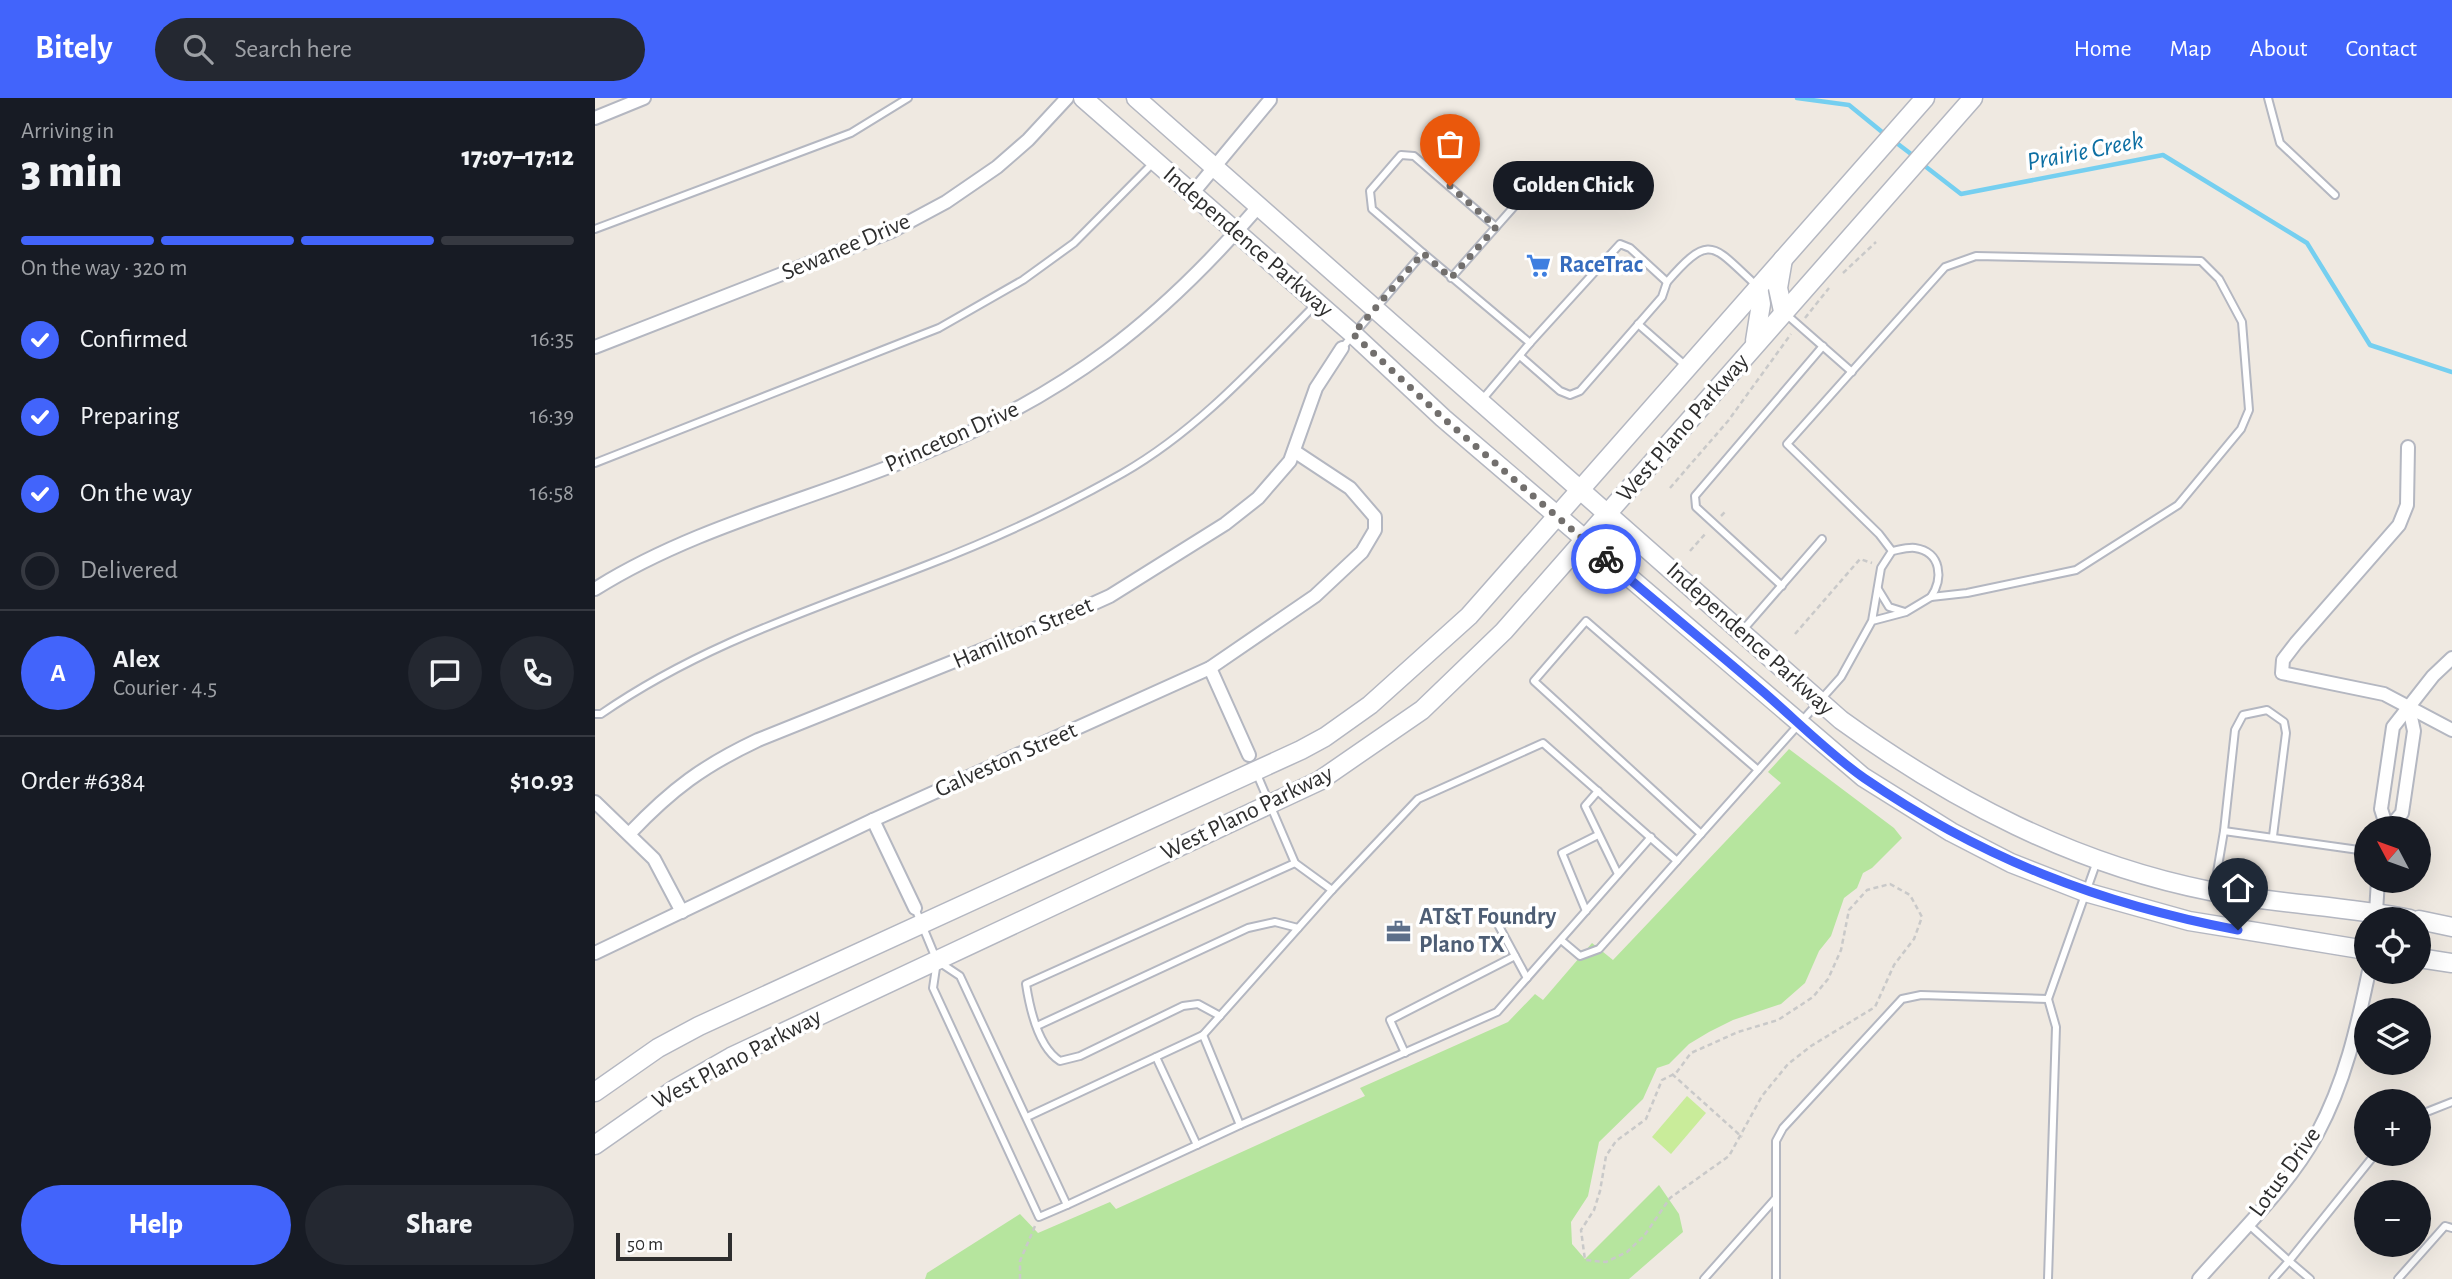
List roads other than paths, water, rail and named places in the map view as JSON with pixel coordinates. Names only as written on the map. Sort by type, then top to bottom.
[{"type":"main road","name":"Independence Parkway","points":[[1083,98],[1318,302],[1443,418],[1863,777],[1951,832],[2011,863],[2085,892],[2189,921],[2354,948]]},
{"type":"main road","name":"Independence Parkway","points":[[1136,98],[1820,701],[1895,759],[1998,818],[2097,861],[2137,875],[2214,892],[2354,913]]},
{"type":"main road","name":"West Plano Parkway","points":[[595,1092],[658,1048],[699,1026],[922,925],[1252,763],[1325,737],[1370,705],[1469,615],[1925,98]]},
{"type":"main road","name":"West Plano Parkway","points":[[595,1145],[675,1089],[731,1056],[1319,781],[1422,710],[1476,661],[1585,541],[1754,344],[1973,98]]},
{"type":"main road","points":[[1783,258],[1778,288],[1783,311]]},
{"type":"main road","points":[[1754,344],[1761,304],[1758,287]]},
{"type":"main road","points":[[2431,923],[2452,927]]},
{"type":"main road","points":[[2431,960],[2452,963]]},
{"type":"street","points":[[595,118],[644,98]]},
{"type":"street","name":"Sewanee Drive","points":[[595,347],[892,231],[946,202],[997,167],[1028,140],[1067,98]]},
{"type":"street","points":[[1192,194],[1270,100]]},
{"type":"street","name":"Princeton Drive","points":[[595,589],[650,559],[923,454],[1024,407],[1125,340],[1193,279],[1258,207]]},
{"type":"street","name":"Hamilton Street","points":[[630,833],[666,795],[725,755],[980,653],[1110,596],[1225,524],[1281,474],[1294,451],[1316,388],[1342,348]]},
{"type":"street","points":[[2408,447],[2407,505],[2399,524],[2296,643],[2283,660],[2282,673],[2384,694],[2452,730]]},
{"type":"street","name":"Galveston Street","points":[[595,953],[873,820],[1210,668],[1315,596],[1362,552],[1375,530],[1375,517],[1350,488],[1294,451]]},
{"type":"street","points":[[2384,816],[2381,809],[2393,727],[2433,676],[2452,658]]},
{"type":"street","points":[[1210,668],[1252,763]]},
{"type":"street","points":[[2399,816],[2402,813],[2414,731],[2409,708]]},
{"type":"street","points":[[595,802],[654,859],[682,912]]},
{"type":"street","points":[[873,820],[915,908]]},
{"type":"street","name":"Lotus Drive","points":[[2199,1279],[2302,1158],[2317,1133],[2347,1063],[2366,984]]},
{"type":"lane","points":[[595,229],[851,133],[908,98]]},
{"type":"lane","points":[[2268,98],[2280,143],[2335,195]]},
{"type":"lane","points":[[1496,227],[1414,156],[1401,155],[1370,191],[1372,209],[1530,343]]},
{"type":"lane","points":[[595,463],[939,328],[1023,280],[1074,243],[1154,161]]},
{"type":"lane","points":[[1451,278],[1542,175]]},
{"type":"lane","points":[[1482,401],[1530,343],[1620,244],[1630,248],[1667,282]]},
{"type":"lane","points":[[1520,356],[1560,391],[1570,395],[1580,391],[1662,297],[1667,282],[1691,255],[1702,248],[1714,250],[1758,287]]},
{"type":"lane","points":[[1342,348],[1423,253]]},
{"type":"lane","points":[[1872,621],[1906,612],[1931,597],[1967,593],[2076,570],[2178,505],[2241,429],[2249,410],[2242,322],[2220,279],[2201,261],[1976,256],[1945,267],[1787,444],[1879,534],[1892,551]]},
{"type":"lane","points":[[595,714],[601,715],[720,645],[1024,524],[1126,471],[1216,405],[1318,302]]},
{"type":"lane","points":[[1783,311],[1852,372]]},
{"type":"lane","points":[[1638,324],[1689,368]]},
{"type":"lane","points":[[1781,586],[1696,507],[1695,496],[1823,346]]},
{"type":"lane","points":[[1741,632],[1822,539]]},
{"type":"lane","points":[[1560,940],[1580,956],[1599,949],[1841,677],[1872,621],[1881,568],[1892,551],[1915,548],[1930,555],[1940,572],[1939,585],[1931,597]]},
{"type":"lane","points":[[1878,587],[1889,607],[1906,612]]},
{"type":"lane","points":[[1701,834],[1534,681],[1560,650],[1586,621],[1758,770]]},
{"type":"lane","points":[[2214,892],[2235,730],[2243,715],[2267,710],[2284,722],[2286,733],[2273,836]]},
{"type":"lane","points":[[1027,1117],[1203,1035],[1332,890],[1418,799],[1543,743],[1677,861]]},
{"type":"lane","points":[[1252,763],[1295,863],[1332,890]]},
{"type":"lane","points":[[1598,791],[1585,806],[1618,874]]},
{"type":"lane","points":[[2224,831],[2354,849]]},
{"type":"lane","points":[[1586,911],[1562,853],[1598,835]]},
{"type":"lane","points":[[915,908],[937,961],[933,988],[1039,1217],[1497,1012],[1651,837]]},
{"type":"lane","points":[[2048,1279],[2056,1027],[2048,999],[2097,861]]},
{"type":"lane","points":[[1220,1016],[1198,1004],[1183,1006],[1080,1056],[1060,1061],[1048,1053],[1037,1026],[1026,984],[1295,863]]},
{"type":"lane","points":[[1494,918],[1527,978]]},
{"type":"lane","points":[[1037,1026],[1248,928],[1275,922],[1298,928]]},
{"type":"lane","points":[[1405,1053],[1390,1020],[1515,956]]},
{"type":"lane","points":[[937,961],[960,976],[1067,1205]]},
{"type":"lane","points":[[1776,1279],[1776,1141],[1783,1128],[1902,999],[1921,995],[2048,999]]},
{"type":"lane","points":[[1203,1035],[1240,1125]]},
{"type":"lane","points":[[1156,1057],[1197,1145]]},
{"type":"lane","points":[[2431,1110],[2452,1102]]},
{"type":"lane","points":[[2273,1279],[2366,1166]]},
{"type":"lane","points":[[1703,1279],[1776,1198]]},
{"type":"lane","points":[[2248,1224],[2310,1279]]},
{"type":"lane","points":[[2398,1279],[2445,1226],[2452,1228]]},
{"type":"waterway","name":"Prairie Creek","points":[[1797,98],[1849,105],[1887,136]]},
{"type":"waterway","name":"Prairie Creek","points":[[1894,141],[1915,157]]},
{"type":"waterway","name":"Prairie Creek","points":[[1921,163],[1961,194],[2163,155],[2307,243],[2370,345],[2452,372]]},
{"type":"place","name":"Golden Chick","points":[[1450,186]]},
{"type":"place","name":"RaceTrac","points":[[1539,265]]},
{"type":"place","name":"AT&T Foundry Plano TX","points":[[1399,931]]}]
